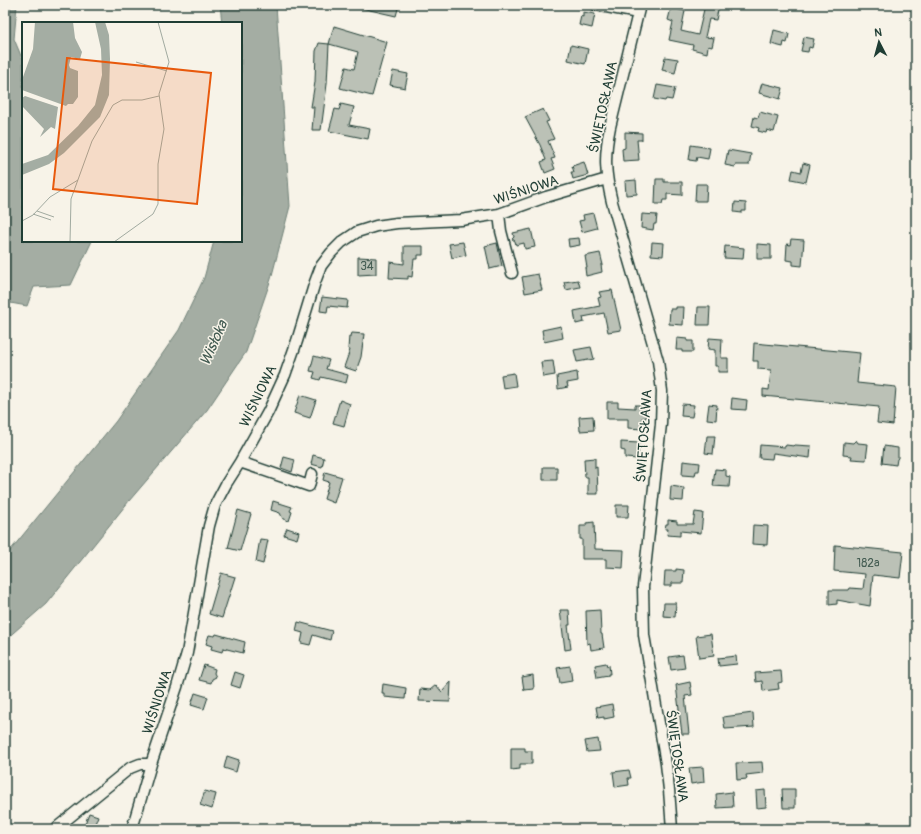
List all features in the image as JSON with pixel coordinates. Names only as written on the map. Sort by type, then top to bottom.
[{"type":"street","points":[[596,5],[639,9]]},
{"type":"street","name":"ŚWIĘTOSŁAWA","points":[[639,9],[608,139],[605,163],[607,179],[655,350],[661,381],[661,424],[643,587],[643,611],[644,635],[666,764],[672,829]]},
{"type":"street","name":"WIŚNIOWA","points":[[132,829],[151,764],[175,694],[187,653],[215,505],[268,412],[285,375],[297,341],[314,282],[321,266],[342,242],[357,232],[376,226],[397,222],[461,220],[499,214],[607,179]]},
{"type":"street","points":[[499,214],[501,231],[512,272]]},
{"type":"street","points":[[240,462],[309,486],[312,474]]},
{"type":"street","points":[[55,829],[130,768],[140,764],[151,764]]},
{"type":"water","points":[[5,5],[17,5],[14,39],[22,58],[22,242],[92,242],[71,285],[34,287],[27,306],[5,302]]},
{"type":"water","name":"Wisłoka","points":[[220,5],[276,5],[290,206],[271,279],[246,352],[207,410],[129,501],[46,604],[5,640],[5,557],[116,421],[179,330],[204,278],[214,242],[242,242],[242,22],[222,22]]},
{"type":"building","points":[[361,5],[399,5],[396,16],[361,8]]},
{"type":"building","points":[[705,5],[719,5],[716,20],[709,19],[705,37],[714,38],[712,47],[708,46],[707,53],[692,49],[693,45],[669,40],[673,22],[668,20],[671,8],[685,11],[681,31],[698,35]]},
{"type":"building","points":[[583,12],[595,14],[592,28],[579,25],[581,16],[583,17]]},
{"type":"building","points":[[334,26],[387,42],[372,96],[340,88],[346,67],[354,69],[358,52],[329,44]]},
{"type":"building","points":[[774,30],[789,34],[787,43],[784,42],[783,47],[771,44]]},
{"type":"building","points":[[804,37],[814,39],[812,48],[809,47],[808,52],[801,51]]},
{"type":"building","points":[[319,43],[329,44],[327,84],[321,130],[312,130],[314,107],[311,107],[315,82],[316,51]]},
{"type":"building","points":[[571,45],[588,49],[585,64],[568,60]]},
{"type":"building","points":[[665,57],[678,59],[675,73],[662,70]]},
{"type":"building","points":[[393,71],[408,74],[405,88],[390,85]]},
{"type":"building","points":[[762,83],[783,88],[780,99],[759,93]]},
{"type":"building","points":[[657,85],[675,88],[672,100],[666,99],[665,101],[654,99]]},
{"type":"building","points":[[341,104],[354,107],[349,125],[370,129],[368,139],[329,131],[335,109],[339,110]]},
{"type":"building","points":[[543,109],[549,121],[546,122],[554,139],[548,141],[555,158],[551,159],[555,169],[545,173],[541,162],[546,160],[525,117]]},
{"type":"building","points":[[760,112],[778,117],[774,132],[767,130],[766,133],[758,131],[759,128],[752,126],[754,117],[758,118]]},
{"type":"building","points":[[625,132],[642,133],[642,140],[637,140],[639,160],[623,161],[622,149],[625,148]]},
{"type":"building","points":[[691,145],[710,148],[708,159],[697,157],[696,161],[689,160]]},
{"type":"building","points":[[728,150],[751,154],[749,165],[736,165],[735,167],[725,165]]},
{"type":"building","points":[[584,162],[588,175],[573,179],[571,172],[574,172],[572,166]]},
{"type":"building","points":[[803,163],[810,165],[806,182],[791,179],[793,170],[801,172]]},
{"type":"building","points":[[656,179],[664,179],[664,182],[682,182],[682,195],[667,194],[667,200],[663,200],[662,204],[655,204]]},
{"type":"building","points":[[636,180],[637,194],[626,195],[625,181]]},
{"type":"building","points":[[696,184],[707,184],[706,201],[695,201]]},
{"type":"building","points":[[735,202],[746,203],[746,211],[742,211],[742,213],[734,212]]},
{"type":"building","points":[[593,213],[597,228],[582,232],[579,221],[584,220],[583,215]]},
{"type":"building","points":[[642,214],[657,215],[656,224],[654,224],[653,230],[641,228]]},
{"type":"building","points":[[531,229],[535,247],[525,249],[524,243],[516,245],[515,241],[512,239],[514,237],[513,233]]},
{"type":"building","points":[[579,238],[580,245],[569,247],[568,239]]},
{"type":"building","points":[[791,239],[804,240],[802,266],[793,265],[793,261],[786,260],[787,244],[790,245]]},
{"type":"building","points":[[463,242],[466,255],[452,258],[449,244]]},
{"type":"building","points":[[652,242],[664,243],[663,256],[651,255]]},
{"type":"building","points":[[497,243],[502,266],[490,269],[485,246]]},
{"type":"building","points":[[757,244],[771,245],[771,259],[757,259]]},
{"type":"building","points":[[404,246],[423,246],[423,255],[418,255],[418,259],[414,259],[412,277],[408,276],[408,279],[389,278],[390,262],[404,264]]},
{"type":"building","points":[[725,246],[744,248],[743,259],[724,258]]},
{"type":"building","points":[[600,253],[603,265],[601,265],[602,272],[586,276],[585,268],[587,268],[585,256]]},
{"type":"building","points":[[358,257],[376,258],[376,274],[358,275]]},
{"type":"building","points":[[538,274],[542,290],[525,293],[522,277]]},
{"type":"building","points":[[578,280],[580,287],[566,290],[564,282]]},
{"type":"building","points":[[612,290],[621,330],[608,332],[604,313],[583,317],[584,322],[576,324],[574,311],[600,306],[598,298],[601,297],[599,292]]},
{"type":"building","points":[[322,297],[348,300],[347,308],[328,306],[327,312],[320,311]]},
{"type":"building","points":[[676,307],[684,307],[683,325],[669,324],[670,309],[676,309]]},
{"type":"building","points":[[698,307],[710,307],[709,325],[697,325]]},
{"type":"building","points":[[561,326],[563,338],[544,342],[542,330]]},
{"type":"building","points":[[352,333],[364,334],[361,357],[356,371],[344,367],[350,350],[348,349],[349,336],[351,336]]},
{"type":"building","points":[[677,338],[693,341],[693,352],[682,352],[682,350],[676,350]]},
{"type":"building","points":[[709,338],[722,339],[721,358],[728,358],[728,372],[718,372],[718,366],[715,366],[715,350],[708,349]]},
{"type":"building","points":[[754,343],[860,353],[857,383],[896,387],[893,425],[877,423],[879,407],[763,396],[763,389],[769,390],[771,370],[758,369],[758,361],[753,361]]},
{"type":"building","points":[[591,347],[594,359],[577,362],[574,350]]},
{"type":"building","points":[[314,356],[329,360],[326,369],[348,375],[346,383],[321,377],[320,380],[313,378],[315,372],[310,371]]},
{"type":"building","points":[[553,361],[555,375],[543,377],[541,362]]},
{"type":"building","points":[[577,372],[578,381],[567,383],[568,387],[558,389],[557,376]]},
{"type":"building","points":[[514,373],[516,386],[503,388],[501,375]]},
{"type":"building","points":[[300,395],[316,400],[310,418],[294,413]]},
{"type":"building","points":[[732,398],[747,400],[746,410],[731,409]]},
{"type":"building","points":[[340,400],[350,404],[344,426],[333,423]]},
{"type":"building","points":[[607,402],[618,402],[618,407],[635,408],[635,405],[647,405],[646,418],[642,418],[642,429],[628,428],[628,419],[607,419]]},
{"type":"building","points":[[682,404],[694,405],[692,417],[681,416]]},
{"type":"building","points":[[709,404],[717,405],[716,420],[707,419]]},
{"type":"building","points":[[593,416],[594,430],[580,431],[579,417]]},
{"type":"building","points":[[707,436],[715,436],[713,454],[705,453]]},
{"type":"building","points":[[856,440],[858,443],[868,444],[866,460],[851,459],[852,456],[843,455],[844,442],[853,443]]},
{"type":"building","points":[[621,442],[639,443],[638,459],[625,458],[625,451],[621,450]]},
{"type":"building","points":[[760,445],[785,447],[786,445],[811,446],[810,458],[773,453],[772,459],[759,458]]},
{"type":"building","points":[[884,446],[898,448],[896,465],[882,463]]},
{"type":"building","points":[[313,455],[324,458],[322,467],[311,464]]},
{"type":"building","points":[[284,457],[295,460],[292,472],[281,468]]},
{"type":"building","points":[[595,458],[595,468],[597,467],[598,494],[588,494],[588,477],[585,477],[584,459]]},
{"type":"building","points":[[683,461],[700,463],[699,471],[696,471],[695,476],[682,475]]},
{"type":"building","points":[[543,467],[557,467],[557,480],[543,480]]},
{"type":"building","points":[[715,469],[726,470],[726,476],[730,477],[729,487],[713,486]]},
{"type":"building","points":[[325,472],[342,477],[334,503],[324,499],[329,482],[323,480]]},
{"type":"building","points":[[671,486],[684,488],[683,501],[670,500]]},
{"type":"building","points":[[273,501],[292,507],[289,521],[283,519],[280,513],[271,510]]},
{"type":"building","points":[[616,505],[629,505],[628,517],[616,517]]},
{"type":"building","points":[[238,510],[251,514],[240,551],[228,548]]},
{"type":"building","points":[[695,512],[703,513],[701,533],[680,531],[680,536],[667,535],[668,529],[665,529],[666,524],[668,524],[668,520],[677,521],[677,524],[693,524]]},
{"type":"building","points":[[594,522],[595,549],[624,550],[623,568],[606,567],[606,559],[582,559],[582,539],[580,539],[580,526],[586,526],[586,523]]},
{"type":"building","points":[[753,525],[768,526],[767,545],[752,544]]},
{"type":"building","points":[[287,528],[299,532],[297,539],[284,535]]},
{"type":"building","points":[[260,539],[268,540],[263,564],[256,562]]},
{"type":"building","points":[[835,545],[903,552],[900,578],[873,575],[870,606],[837,600],[837,604],[829,605],[829,590],[849,590],[850,588],[863,589],[865,574],[834,571]]},
{"type":"building","points":[[676,569],[684,570],[683,583],[672,583],[672,586],[664,586],[665,571],[676,571]]},
{"type":"building","points":[[221,573],[235,577],[222,618],[209,614]]},
{"type":"building","points":[[664,603],[676,603],[675,617],[663,616]]},
{"type":"building","points":[[560,610],[569,610],[570,625],[568,625],[571,649],[565,650]]},
{"type":"building","points":[[600,610],[601,634],[604,648],[591,650],[590,643],[587,644],[586,611]]},
{"type":"building","points":[[298,622],[332,631],[330,640],[313,635],[310,645],[301,643],[303,633],[296,631]]},
{"type":"building","points":[[216,634],[245,642],[243,653],[223,648],[222,652],[211,649],[212,646],[206,644],[209,635],[215,636]]},
{"type":"building","points":[[711,634],[714,656],[699,658],[696,636]]},
{"type":"building","points":[[683,655],[685,668],[671,670],[669,657]]},
{"type":"building","points":[[736,656],[737,664],[719,666],[718,658]]},
{"type":"building","points":[[606,663],[607,666],[609,665],[610,674],[608,674],[608,676],[597,678],[595,665]]},
{"type":"building","points":[[204,665],[215,669],[214,673],[216,677],[212,679],[211,683],[199,680]]},
{"type":"building","points":[[570,666],[572,681],[560,683],[557,668]]},
{"type":"building","points":[[781,671],[782,682],[778,683],[779,689],[763,691],[762,681],[756,682],[755,673]]},
{"type":"building","points":[[235,672],[244,675],[240,688],[231,685]]},
{"type":"building","points":[[533,675],[534,689],[524,690],[522,677]]},
{"type":"building","points":[[451,682],[450,702],[419,701],[420,689],[430,690],[436,685],[442,692]]},
{"type":"building","points":[[690,682],[692,695],[685,696],[689,734],[682,734],[676,685]]},
{"type":"building","points":[[383,684],[406,688],[405,699],[384,697],[384,693],[382,693]]},
{"type":"building","points":[[195,693],[208,697],[204,709],[191,705]]},
{"type":"building","points":[[612,704],[614,717],[604,719],[604,717],[598,718],[596,707]]},
{"type":"building","points":[[753,713],[754,727],[725,729],[723,717]]},
{"type":"building","points":[[598,739],[600,751],[587,752],[585,741]]},
{"type":"building","points":[[511,748],[525,748],[525,751],[532,751],[532,764],[520,764],[520,769],[511,770]]},
{"type":"building","points":[[227,756],[239,760],[236,772],[224,768]]},
{"type":"building","points":[[762,762],[763,773],[746,775],[747,779],[737,780],[736,763]]},
{"type":"building","points":[[703,767],[704,782],[691,784],[689,768]]},
{"type":"building","points":[[629,770],[631,778],[628,778],[629,785],[615,787],[613,772]]},
{"type":"building","points":[[782,789],[795,789],[795,808],[783,808]]},
{"type":"building","points":[[765,790],[766,807],[757,808],[756,791]]},
{"type":"building","points":[[205,791],[216,794],[212,809],[200,805]]},
{"type":"building","points":[[732,792],[733,807],[717,808],[716,794]]},
{"type":"building","points":[[89,813],[98,816],[93,829],[83,829]]}]
